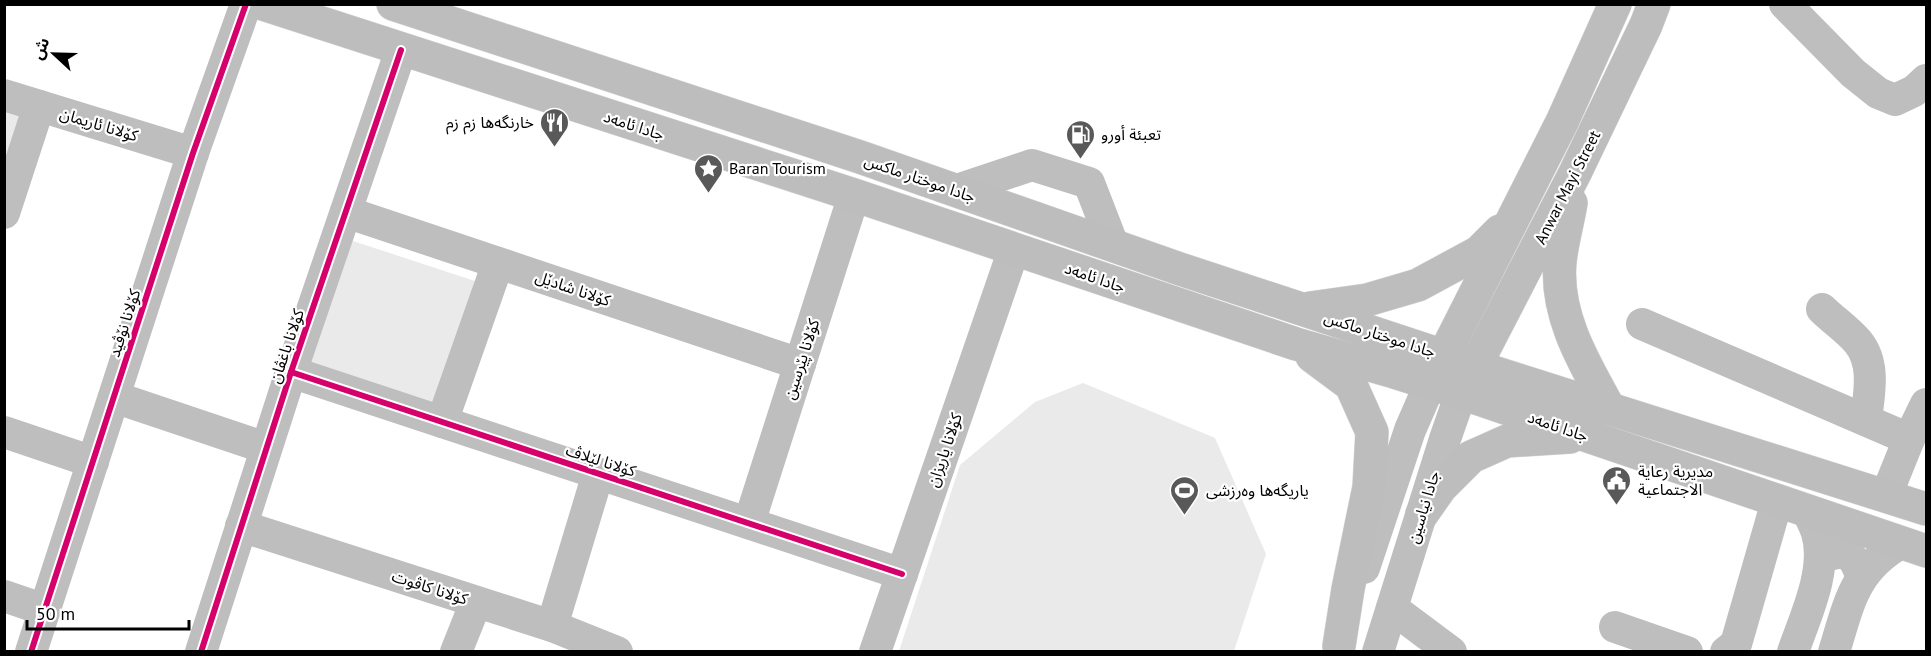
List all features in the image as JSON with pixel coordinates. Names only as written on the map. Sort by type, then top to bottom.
[{"type":"main road","name":"جادا ئامەد","points":[[263,4],[854,195],[1296,344],[1394,372],[1452,375],[1609,408],[1926,509]]},
{"type":"main road","name":"جادا موختار ماكس","points":[[393,4],[837,149],[1303,309],[1452,375]]},
{"type":"main road","name":"Anwar Mayi Street","points":[[1452,375],[1513,216],[1562,122],[1615,4]]},
{"type":"main road","name":"Anwar Mayi Street","points":[[1452,375],[1575,173],[1654,4]]},
{"type":"main road","points":[[1575,173],[1560,263],[1561,299],[1573,341],[1609,408]]},
{"type":"main road","points":[[1303,309],[1367,300],[1418,285],[1479,252],[1513,216]]},
{"type":"main road","points":[[1296,344],[1351,385],[1371,432],[1369,488],[1338,649]]},
{"type":"main road","name":"جادا ئامەد","points":[[1452,375],[1586,436],[1914,547]]},
{"type":"main road","points":[[1422,514],[1441,487],[1471,457],[1507,441],[1586,436]]},
{"type":"street","name":"کۆلانا نۆڤید","points":[[31,651],[193,153],[246,4]]},
{"type":"street","points":[[1785,4],[1853,73],[1878,93],[1895,100],[1914,91],[1926,80]]},
{"type":"street","name":"کۆلانا باغڤان","points":[[201,651],[291,372],[400,50]]},
{"type":"street","name":"کۆلانا ئاریمان","points":[[4,95],[193,153]]},
{"type":"street","points":[[4,213],[39,106]]},
{"type":"street","points":[[957,190],[1032,165],[1089,183],[1113,245]]},
{"type":"street","name":"کۆلانا پێرسین","points":[[749,523],[854,195]]},
{"type":"street","name":"کۆلانا شادێل","points":[[346,212],[800,364]]},
{"type":"street","name":"کۆلانا یاریزان","points":[[875,651],[1014,249]]},
{"type":"street","points":[[442,422],[498,263]]},
{"type":"street","points":[[1822,309],[1859,343],[1869,366],[1871,385],[1866,420]]},
{"type":"street","points":[[1642,324],[1909,439]]},
{"type":"street","name":"کۆلانا لێلاڤ","points":[[291,372],[902,574]]},
{"type":"street","points":[[1338,649],[1410,430],[1452,375]]},
{"type":"street","name":"جادا نیاسین","points":[[1378,651],[1422,514],[1452,375]]},
{"type":"street","points":[[114,397],[266,448]]},
{"type":"street","points":[[1886,496],[1926,404]]},
{"type":"street","points":[[4,432],[93,462]]},
{"type":"street","points":[[552,626],[598,474]]},
{"type":"street","points":[[1726,651],[1736,644],[1777,501]]},
{"type":"street","points":[[1793,651],[1818,576],[1820,559],[1818,534],[1808,512]]},
{"type":"street","name":"کۆلانا کاڤوت","points":[[241,526],[552,626],[617,651]]},
{"type":"street","points":[[1834,651],[1861,577],[1879,557],[1914,547]]},
{"type":"street","points":[[1820,559],[1833,552],[1847,554],[1858,563],[1861,577]]},
{"type":"street","points":[[4,596],[45,610]]},
{"type":"street","points":[[456,651],[476,602]]},
{"type":"street","points":[[1392,608],[1451,651]]},
{"type":"street","points":[[1616,627],[1687,651]]},
{"type":"shaded area","points":[[5,95],[39,106],[5,213]]},
{"type":"shaded area","points":[[347,239],[481,283],[440,409],[305,364]]},
{"type":"shaded area","points":[[1083,383],[1215,438],[1266,554],[1234,651],[899,651],[960,465],[1035,402]]},
{"type":"cycle path","points":[[31,652],[193,153],[246,4]]},
{"type":"cycle path","points":[[201,652],[291,372],[401,50]]},
{"type":"cycle path","points":[[291,372],[902,574]]},
{"type":"place","name":"خارنگەها زم زم","points":[[555,148]]},
{"type":"place","name":"تعبئة أورو","points":[[1080,160]]},
{"type":"place","name":"Baran Tourism","points":[[708,194]]},
{"type":"place","name":"مديرية رعاية الاجتماعية","points":[[1617,506]]},
{"type":"place","name":"ياريگەها وەرزشی","points":[[1185,516]]}]
